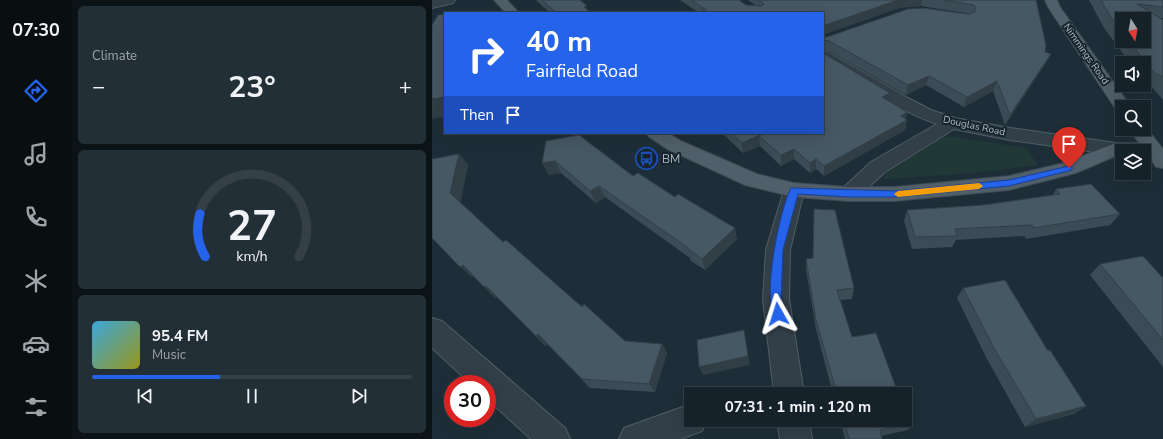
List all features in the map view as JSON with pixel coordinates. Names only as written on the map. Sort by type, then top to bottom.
[{"type":"main road","points":[[500,0],[512,12]]},
{"type":"main road","name":"Nimmings Road","points":[[1051,0],[1054,7],[1118,100]]},
{"type":"main road","points":[[656,134],[674,146],[752,180],[794,190],[849,194],[896,194],[1009,183],[1069,168],[1115,149]]},
{"type":"main road","points":[[1143,136],[1158,155]]},
{"type":"street","points":[[432,4],[449,0]]},
{"type":"street","name":"Douglas Road","points":[[824,56],[902,102],[925,114],[950,123],[1010,134],[1115,149]]},
{"type":"street","points":[[849,194],[878,167],[950,123]]},
{"type":"street","points":[[784,387],[776,299],[778,250],[794,190]]},
{"type":"street","points":[[432,330],[554,439]]},
{"type":"street","points":[[635,439],[684,422]]},
{"type":"street","points":[[795,427],[796,439]]},
{"type":"green space","points":[[944,137],[956,137],[1026,148],[1038,165],[974,173],[884,179],[886,173]]},
{"type":"building","points":[[542,0],[580,0],[587,6],[584,7],[590,12],[555,12]]},
{"type":"building","points":[[692,0],[739,0],[746,5],[762,6],[764,4],[759,0],[898,0],[824,26],[824,12],[705,12],[703,10],[706,10]]},
{"type":"building","points":[[944,0],[1036,0],[1046,45],[1045,52],[1051,54],[1010,115],[997,81],[967,97],[929,76],[908,85],[829,41],[824,40],[824,38],[908,9],[923,8],[968,14],[975,12],[976,9],[974,5]]},
{"type":"building","points":[[1101,0],[1163,0],[1163,7],[1137,4],[1150,12],[1115,12],[1115,23]]},
{"type":"building","points":[[1151,13],[1163,20],[1163,78],[1160,75],[1156,75],[1151,69],[1151,56],[1141,56],[1135,48],[1151,48]]},
{"type":"building","points":[[444,14],[444,97],[432,99],[432,25],[438,15]]},
{"type":"building","points":[[824,54],[890,93],[882,97],[907,112],[901,116],[907,120],[824,166],[816,159],[810,163],[794,149],[781,155],[759,136],[763,134],[824,134]]},
{"type":"building","points":[[732,134],[762,134],[742,143]]},
{"type":"building","points":[[579,135],[633,176],[638,173],[675,197],[678,194],[735,228],[702,259],[599,186],[590,191],[555,161],[542,163],[546,141]]},
{"type":"building","points":[[459,154],[450,193],[503,242],[506,240],[582,307],[584,304],[625,341],[662,344],[649,384],[582,379],[538,334],[536,336],[486,286],[484,287],[463,265],[460,267],[432,238],[432,159]]},
{"type":"building","points":[[1091,184],[1120,214],[1034,228],[1032,225],[955,229],[957,236],[915,237],[907,210],[984,205],[1060,194],[1056,189]]},
{"type":"building","points":[[814,209],[835,210],[854,288],[837,290],[852,337],[876,333],[896,387],[835,387],[816,320],[806,259],[813,258]]},
{"type":"building","points":[[1143,256],[1163,278],[1163,340],[1100,264]]},
{"type":"building","points":[[1005,280],[1048,351],[1050,350],[1086,406],[1036,419],[995,350],[963,288]]},
{"type":"building","points":[[744,330],[748,356],[699,367],[697,340]]},
{"type":"building","points":[[846,427],[894,427],[880,430],[882,439],[849,439]]},
{"type":"slow traffic","points":[[898,194],[979,186]]},
{"type":"place","name":"BM","points":[[647,159]]},
{"type":"route","points":[[778,314],[776,299],[778,250],[794,190],[849,194],[896,194],[1009,183],[1069,168]]}]
